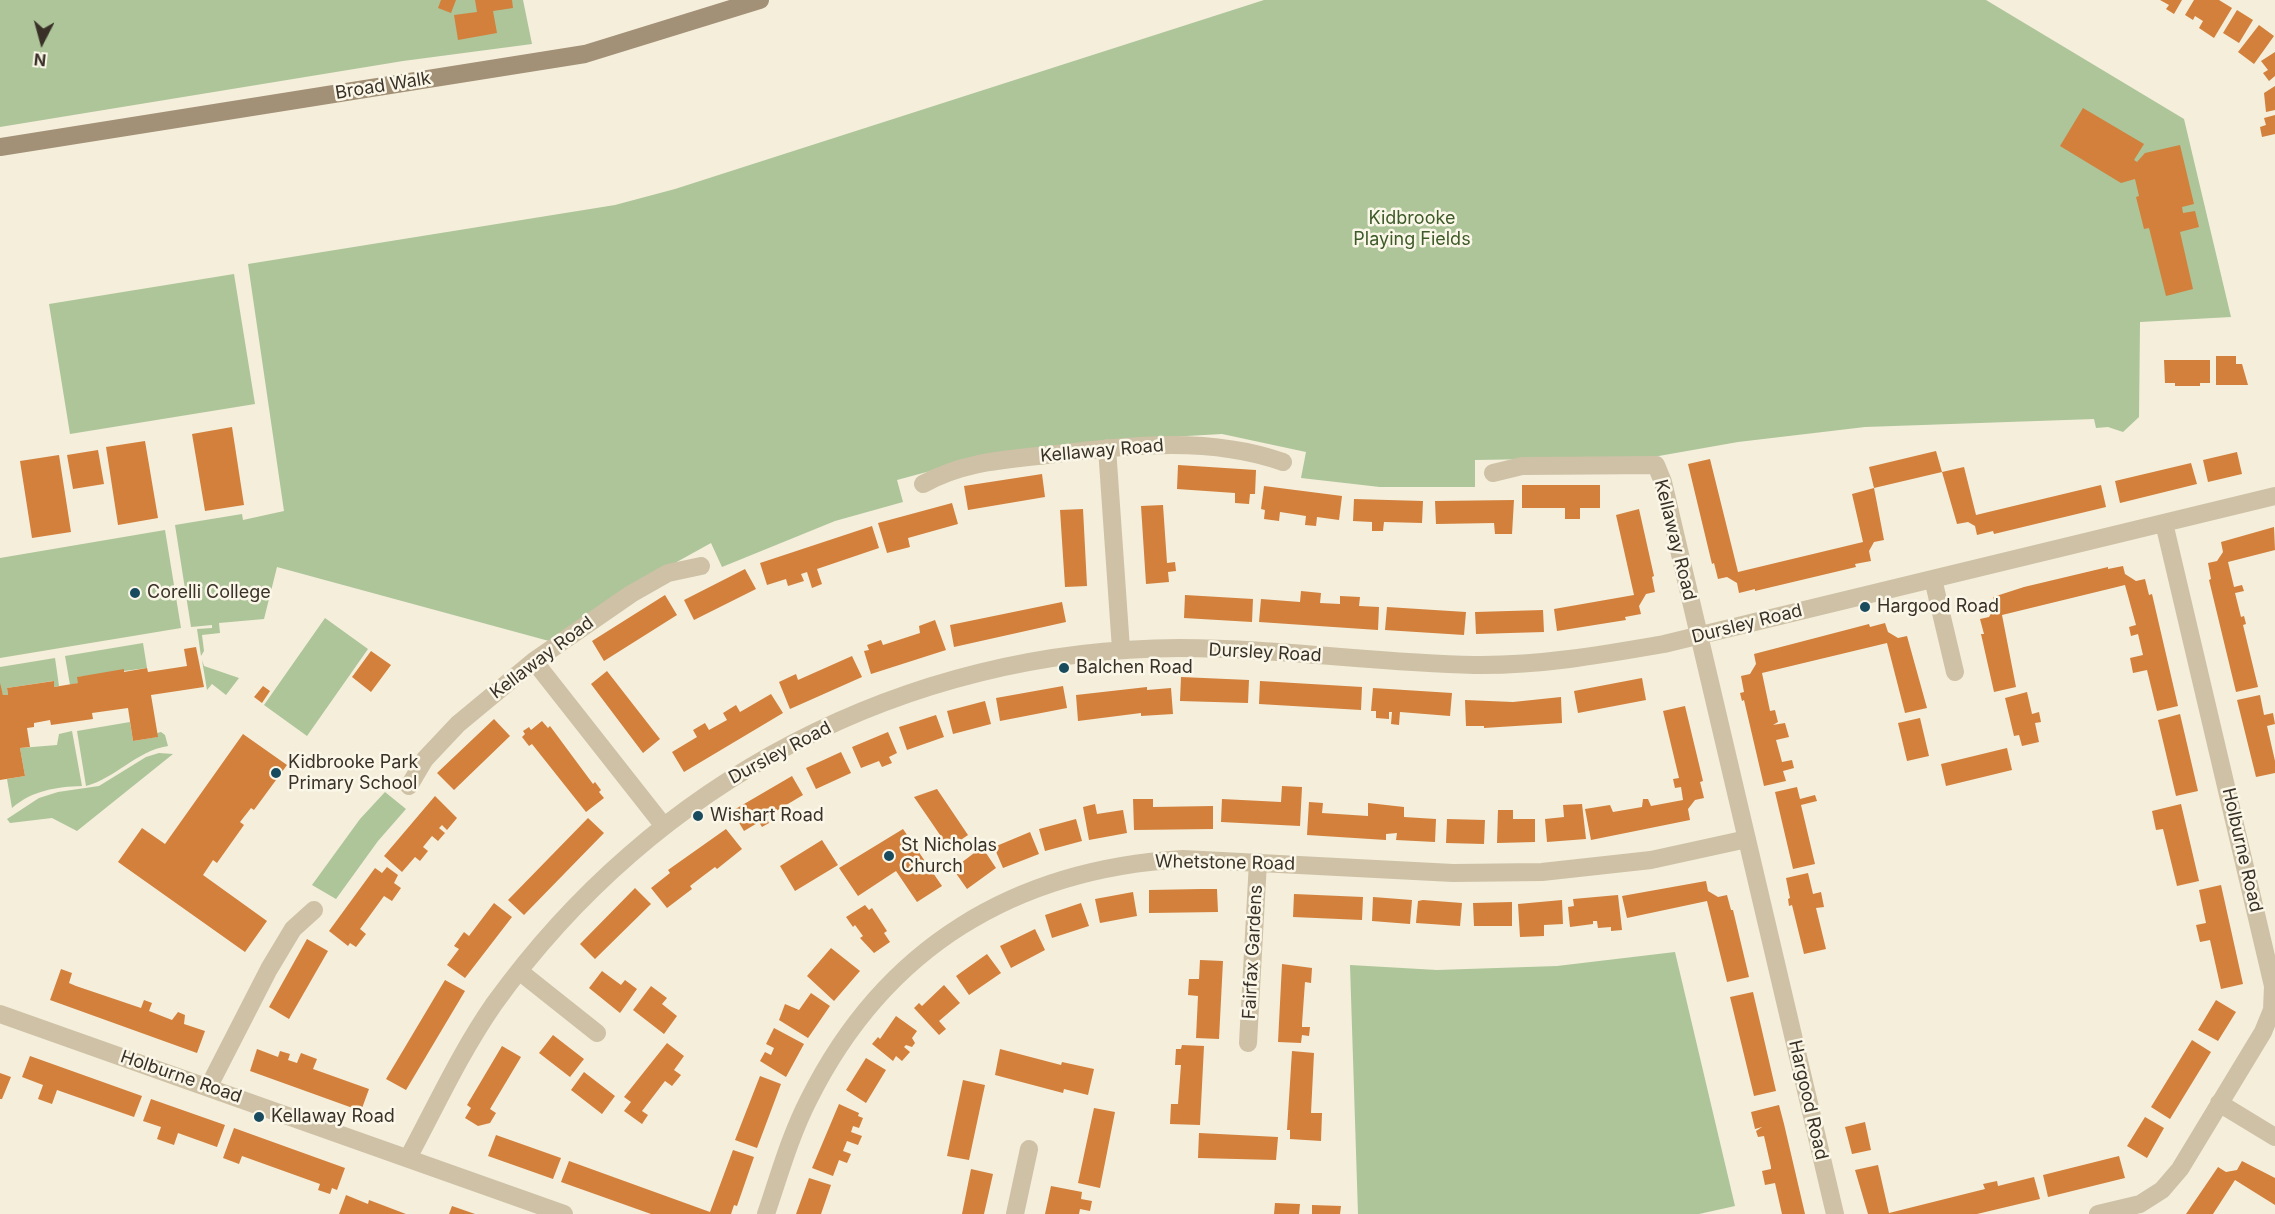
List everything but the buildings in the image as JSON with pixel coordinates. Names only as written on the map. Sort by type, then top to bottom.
[{"type":"street","name":"Broad Walk","points":[[0,147],[585,54],[760,0]]},
{"type":"street","name":"Kellaway Road","points":[[923,484],[947,471],[985,462],[1107,448],[1161,445],[1211,447],[1254,452],[1283,462]]},
{"type":"street","points":[[1107,448],[1121,649]]},
{"type":"street","name":"Kellaway Road","points":[[1493,473],[1522,466],[1656,465],[1663,482],[1698,636]]},
{"type":"street","name":"Dursley Road","points":[[408,1158],[460,1057],[519,971],[583,897],[663,825],[704,795],[774,753],[892,699],[1005,666],[1121,649],[1194,648],[1476,665],[1594,657],[1698,636],[2275,496]]},
{"type":"street","name":"Holburne Road","points":[[2098,1214],[2140,1204],[2162,1190],[2180,1169],[2263,1032],[2272,1010],[2273,986],[2164,523]]},
{"type":"street","name":"Kellaway Road","points":[[410,786],[425,759],[458,724],[534,661],[640,589],[668,573],[700,566]]},
{"type":"street","points":[[1933,579],[1955,672]]},
{"type":"street","name":"Hargood Road","points":[[1698,636],[1835,1214]]},
{"type":"street","points":[[534,661],[663,825]]},
{"type":"street","name":"Whetstone Road","points":[[766,1214],[790,1142],[808,1101],[829,1062],[853,1026],[888,985],[945,936],[1019,894],[1058,879],[1138,862],[1183,859],[1453,873],[1542,872],[1651,860],[1747,839]]},
{"type":"street","name":"Fairfax Gardens","points":[[1248,1043],[1258,862]]},
{"type":"street","points":[[209,1086],[269,969],[293,929],[314,910]]},
{"type":"street","points":[[519,971],[597,1033]]},
{"type":"street","name":"Holburne Road","points":[[0,1014],[209,1086],[564,1214]]},
{"type":"street","points":[[2219,1103],[2275,1137]]},
{"type":"street","points":[[1015,1214],[1029,1149]]},
{"type":"green space","points":[[0,0],[523,0],[532,44],[403,61],[0,127]]},
{"type":"green space","name":"Kidbrooke Playing Fields","points":[[1264,0],[1986,0],[2184,119],[2231,317],[2140,322],[2139,417],[2123,432],[2108,427],[2096,428],[2094,419],[1865,427],[1738,442],[1653,457],[1475,460],[1475,487],[1380,487],[1301,478],[1306,452],[1222,434],[1169,437],[982,457],[897,480],[903,502],[835,521],[722,567],[711,543],[637,584],[549,641],[277,567],[264,619],[219,623],[220,633],[202,635],[204,651],[201,656],[197,629],[212,628],[212,625],[191,627],[175,525],[242,514],[243,520],[284,511],[248,264],[615,205],[675,189]]},
{"type":"green space","points":[[234,274],[255,404],[70,434],[49,304]]},
{"type":"green space","points":[[165,530],[181,628],[0,658],[0,558]]},
{"type":"green space","points":[[325,618],[368,649],[307,736],[264,705]]},
{"type":"green space","points":[[143,643],[147,668],[78,677],[78,683],[70,685],[65,656]]},
{"type":"green space","points":[[55,658],[59,686],[54,687],[53,681],[7,688],[8,695],[3,695],[0,686],[0,667]]},
{"type":"green space","points":[[202,660],[204,666],[239,678],[226,695],[212,684],[207,690]]},
{"type":"green space","points":[[130,722],[133,741],[157,737],[157,733],[161,732],[165,735],[168,746],[146,753],[107,777],[86,786],[77,731]]},
{"type":"green space","points":[[72,731],[82,786],[63,787],[37,793],[12,808],[7,779],[25,776],[20,748],[57,745],[59,734]]},
{"type":"green space","points":[[159,753],[173,754],[77,831],[52,818],[10,823],[7,819],[39,798],[58,792],[99,786],[146,757]]},
{"type":"green space","points":[[385,792],[406,809],[378,841],[336,899],[312,885],[360,819]]},
{"type":"green space","points":[[1675,952],[1735,1206],[1699,1214],[1358,1214],[1350,965],[1437,970],[1557,966]]},
{"type":"place","name":"Corelli College","points":[[135,593]]},
{"type":"place","name":"Hargood Road","points":[[1865,607]]},
{"type":"place","name":"Balchen Road","points":[[1064,668]]},
{"type":"place","name":"Kidbrooke Park Primary School","points":[[276,773]]},
{"type":"place","name":"Wishart Road","points":[[698,816]]},
{"type":"place","name":"St Nicholas Church","points":[[889,856]]},
{"type":"place","name":"Kellaway Road","points":[[259,1117]]}]
